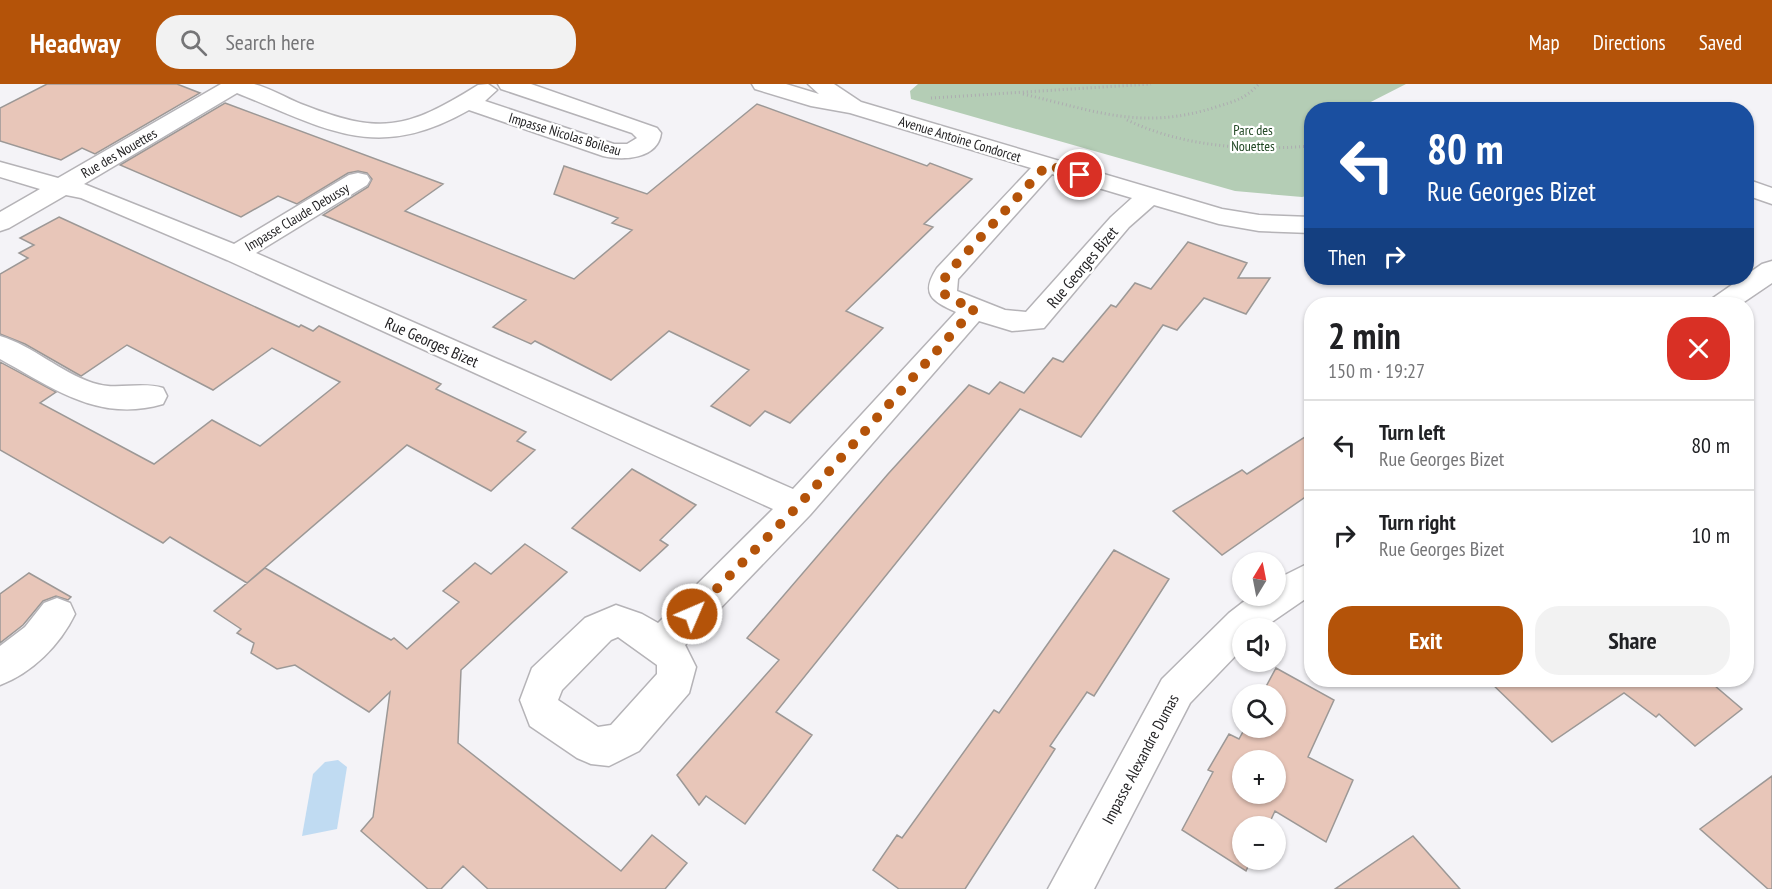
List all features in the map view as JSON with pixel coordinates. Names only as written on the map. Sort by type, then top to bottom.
[{"type":"street","points":[[237,84],[332,122],[372,133],[413,127],[467,102],[491,86],[501,84]]},
{"type":"street","name":"Rue des Nouettes","points":[[0,223],[237,84]]},
{"type":"street","name":"Impasse Nicolas Boileau","points":[[467,102],[611,151],[626,153],[638,150],[648,141],[649,133],[640,128],[509,84]]},
{"type":"street","name":"Avenue Antoine Condorcet","points":[[763,84],[819,101],[854,107],[1219,216],[1259,223],[1304,225]]},
{"type":"street","name":"Avenue Antoine Condorcet","points":[[819,84],[854,107]]},
{"type":"street","name":"Rue Georges Bizet","points":[[1047,165],[947,274],[941,284],[942,291],[947,297],[1015,322],[1034,321],[1120,222],[1149,196]]},
{"type":"street","name":"Rue Georges Bizet","points":[[0,169],[88,192],[236,254],[798,506]]},
{"type":"street","name":"Impasse Claude Debussy","points":[[236,254],[358,180]]},
{"type":"street","points":[[1754,189],[1772,197]]},
{"type":"street","points":[[1754,282],[1772,270]]},
{"type":"street","points":[[1733,297],[1750,285]]},
{"type":"street","points":[[661,645],[798,506],[975,308]]},
{"type":"street","points":[[0,346],[84,393],[117,399],[152,396]]},
{"type":"street","name":"Impasse Alexandre Dumas","points":[[1070,889],[1176,691],[1242,624],[1268,603],[1304,581]]},
{"type":"street","points":[[0,668],[38,639],[57,614]]},
{"type":"path","points":[[925,98],[1151,84]]},
{"type":"path","points":[[1123,118],[1152,120],[1186,117],[1246,97],[1259,84]]},
{"type":"path","points":[[1016,92],[1123,118],[1191,141],[1236,147],[1288,149],[1304,147]]},
{"type":"green space","name":"Parc des Nouettes","points":[[918,84],[1406,84],[1371,102],[1304,102],[1304,197],[1302,197],[1235,191],[911,99],[910,91]]},
{"type":"water","points":[[338,760],[347,767],[337,829],[302,836],[313,774],[325,762]]},
{"type":"building","points":[[47,84],[177,84],[200,93],[95,154],[82,148],[61,160],[0,141],[0,108]]},
{"type":"building","points":[[225,103],[443,184],[405,211],[574,279],[632,230],[612,223],[618,218],[554,194],[564,166],[647,194],[757,104],[927,166],[930,163],[972,179],[924,224],[933,227],[846,311],[883,328],[790,423],[765,411],[750,426],[711,406],[749,370],[669,331],[611,380],[535,341],[531,344],[493,327],[526,300],[323,215],[368,187],[372,179],[367,173],[358,171],[348,173],[297,204],[278,196],[241,217],[120,165]]},
{"type":"building","points":[[59,217],[299,327],[301,325],[313,331],[319,326],[441,384],[436,389],[526,432],[517,441],[535,450],[491,491],[407,445],[247,583],[170,537],[163,543],[0,450],[0,362],[56,392],[40,403],[154,464],[212,420],[260,446],[340,382],[272,348],[213,390],[127,345],[81,376],[25,344],[0,334],[0,274],[28,258],[19,253],[34,245],[20,238]]},
{"type":"building","points":[[1188,242],[1247,263],[1238,278],[1270,278],[1246,314],[1204,298],[1177,330],[1163,325],[1081,437],[1020,409],[776,712],[812,735],[745,824],[706,796],[699,805],[677,775],[779,660],[747,638],[888,474],[969,385],[989,394],[1000,382],[1024,393],[1053,358],[1063,362],[1111,305],[1116,307],[1135,283],[1151,289]]},
{"type":"building","points":[[1304,437],[1304,498],[1222,555],[1173,511],[1242,470],[1247,474]]},
{"type":"building","points":[[632,469],[696,505],[660,540],[668,545],[640,571],[572,528]]},
{"type":"building","points":[[525,544],[567,572],[461,670],[458,743],[621,871],[652,835],[687,863],[665,889],[488,889],[463,866],[441,889],[428,889],[361,831],[373,817],[390,692],[369,712],[295,665],[277,669],[251,653],[254,643],[237,633],[241,629],[214,611],[265,568],[391,640],[394,638],[407,649],[459,602],[443,591],[475,563],[491,574]]},
{"type":"building","points":[[1114,550],[1169,579],[1094,696],[1087,692],[1050,746],[1055,749],[965,889],[899,889],[873,870],[897,835],[902,838],[994,710],[999,713]]},
{"type":"building","points":[[29,573],[71,597],[68,600],[56,596],[43,601],[23,625],[0,643],[0,594]]},
{"type":"building","points":[[1274,672],[1283,672],[1304,683],[1304,687],[1310,687],[1334,700],[1308,757],[1353,780],[1326,842],[1275,811],[1273,816],[1232,816],[1232,862],[1182,830],[1213,772],[1208,770],[1229,734],[1232,738],[1286,738],[1286,684],[1267,684]]},
{"type":"building","points":[[1495,687],[1716,687],[1742,709],[1695,746],[1659,714],[1656,717],[1624,693],[1552,742]]},
{"type":"building","points":[[1772,776],[1772,889],[1768,889],[1700,829]]},
{"type":"building","points":[[1413,836],[1460,889],[1335,889]]},
{"type":"route","points":[[692,614],[798,506],[975,308],[947,297],[942,291],[941,284],[947,274],[1047,165],[1080,175]]}]
